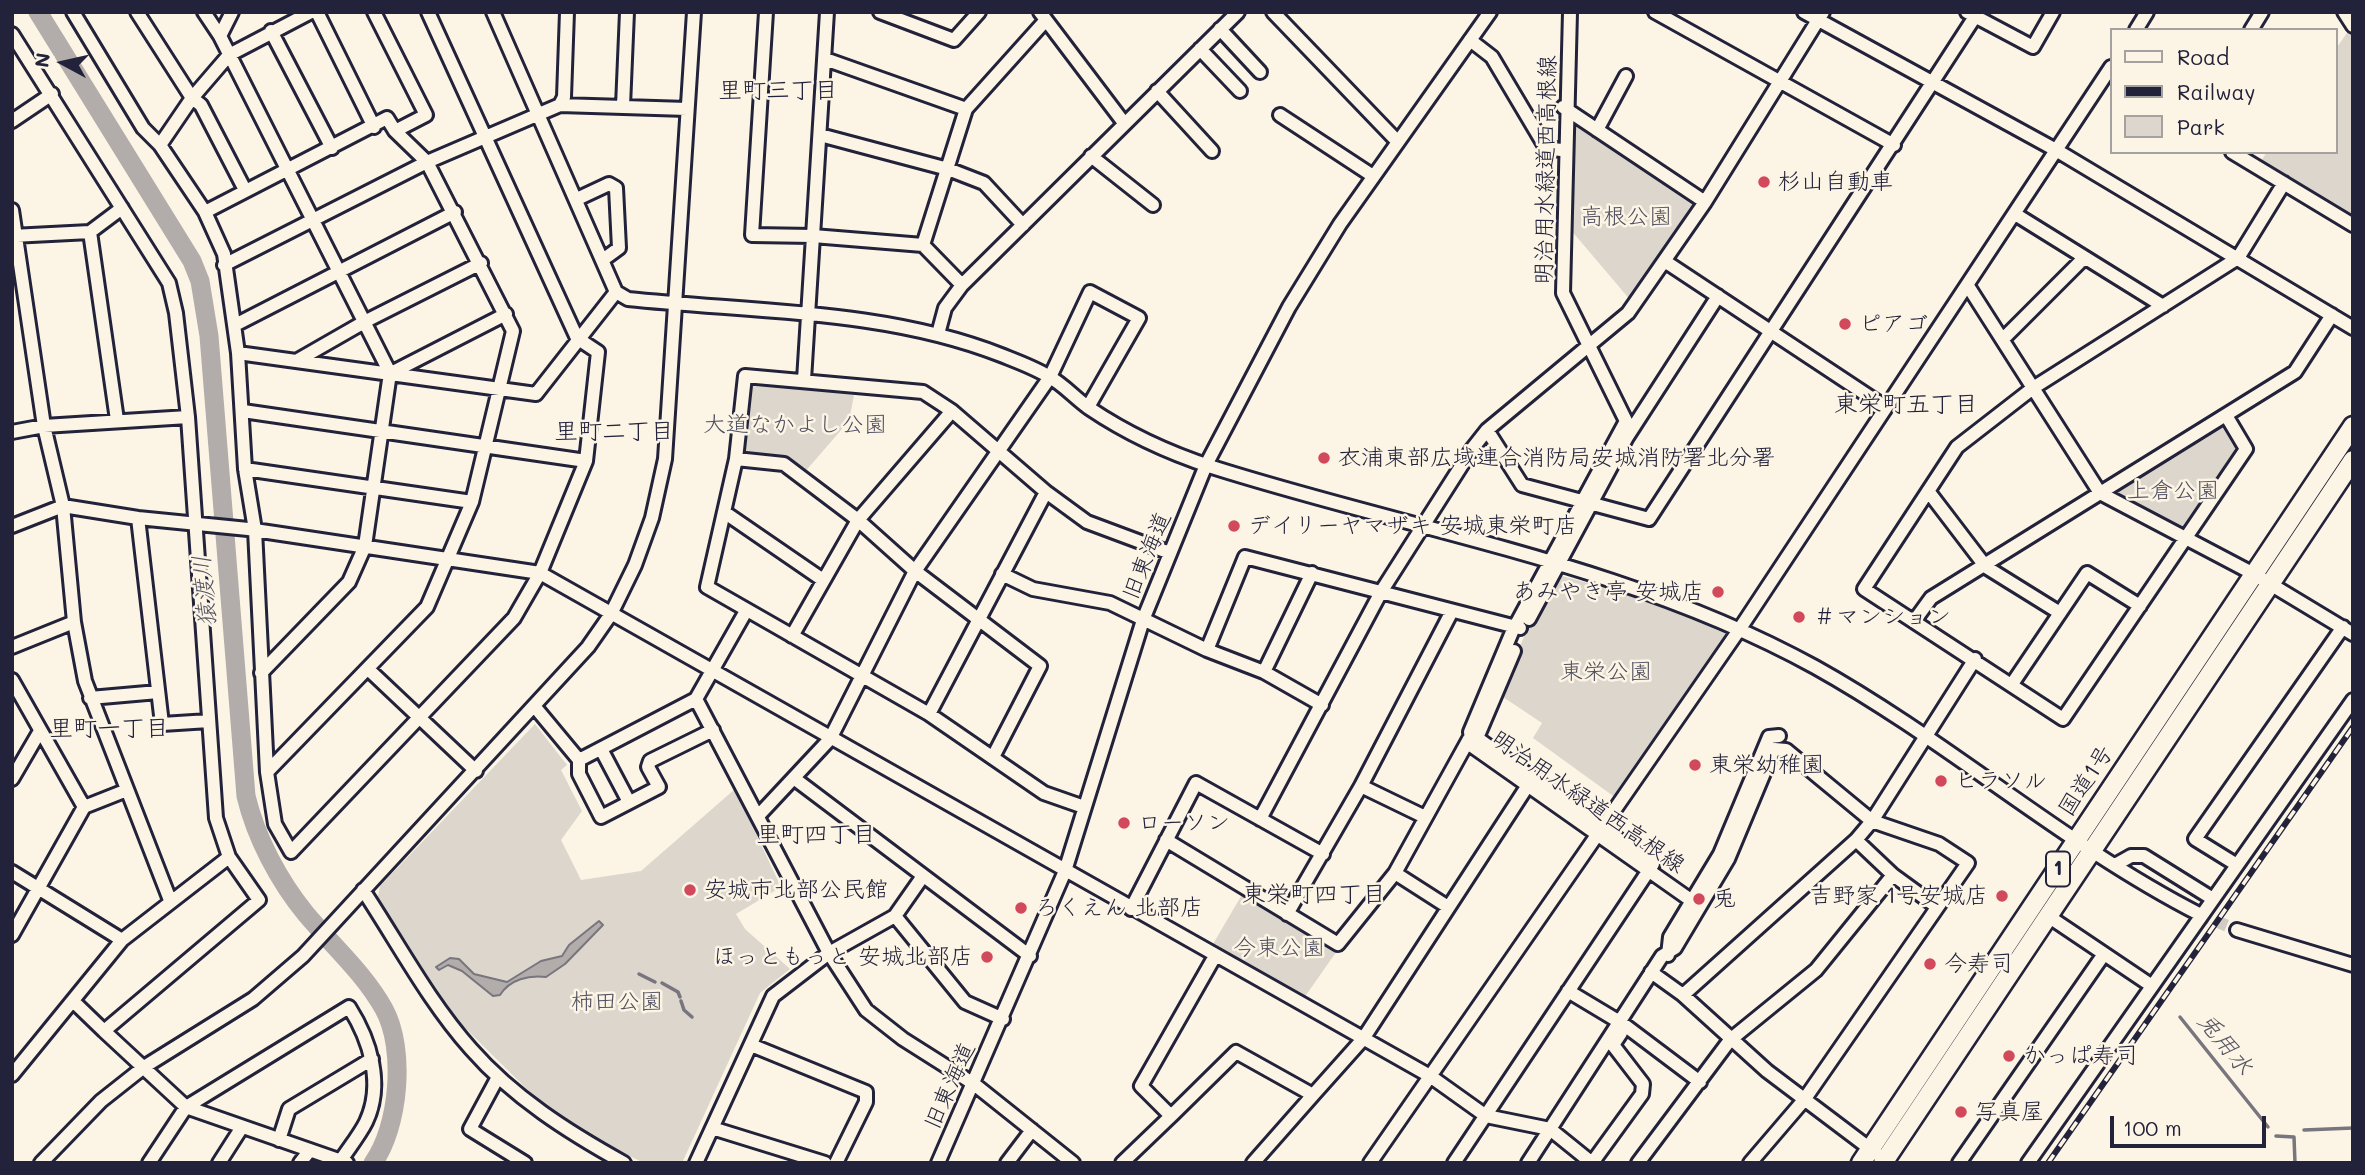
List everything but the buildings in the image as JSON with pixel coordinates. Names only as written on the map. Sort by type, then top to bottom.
[{"type":"highway","name":"国道1号","points":[[1875,1159],[2077,840],[2252,573],[2353,426]]},
{"type":"highway","name":"国道1号","points":[[1875,1159],[2048,916],[2353,460]]},
{"type":"street","points":[[73,12],[143,128],[160,145],[205,212],[224,254],[243,411],[267,772],[275,824],[291,852],[514,618],[540,573],[586,461],[598,352],[577,338],[428,12]]},
{"type":"street","points":[[137,12],[192,98],[201,104],[245,190]]},
{"type":"street","points":[[204,12],[220,36],[390,373],[365,546],[349,582],[261,673]]},
{"type":"street","points":[[220,36],[232,12]]},
{"type":"street","points":[[160,145],[192,98],[229,55],[311,12]]},
{"type":"street","points":[[317,12],[374,127]]},
{"type":"street","points":[[374,12],[426,115],[395,131]]},
{"type":"street","points":[[493,12],[617,292],[628,299],[874,322],[938,334],[1004,356],[1050,377],[1088,407],[1143,440],[1206,465],[1326,502],[1423,525],[1555,562],[1739,630],[1816,668],[2115,865],[2199,914]]},
{"type":"street","points":[[560,105],[564,97],[567,12]]},
{"type":"street","points":[[624,106],[627,12]]},
{"type":"street","points":[[41,1163],[102,1101],[144,1067],[253,999],[303,956],[535,707],[588,647],[611,614],[652,518],[665,459],[694,12]]},
{"type":"street","points":[[766,12],[752,235],[813,236],[923,246],[962,285]]},
{"type":"street","points":[[804,380],[827,12]]},
{"type":"street","points":[[880,12],[911,17],[954,40],[979,12]]},
{"type":"street","points":[[938,334],[944,308],[962,285],[1238,12]]},
{"type":"street","points":[[1273,12],[1397,141]]},
{"type":"street","name":"旧東海道","points":[[938,1163],[1065,872],[1143,620],[1206,465],[1289,307],[1373,176],[1490,12]]},
{"type":"street","points":[[1568,12],[1556,294],[1587,349],[1625,432]]},
{"type":"street","points":[[1804,12],[1821,16],[2056,150],[2353,328]]},
{"type":"street","points":[[1487,430],[1522,485],[1649,519],[1935,83],[1973,14],[2033,47],[2053,12]]},
{"type":"street","points":[[2137,28],[2147,12]]},
{"type":"street","points":[[2252,28],[2262,12]]},
{"type":"street","points":[[2344,12],[2353,26]]},
{"type":"street","points":[[1663,14],[1894,145]]},
{"type":"street","points":[[923,246],[966,110],[1043,16],[1124,123]]},
{"type":"street","points":[[1260,819],[1381,592],[1487,430],[1628,313],[1706,202],[1821,16]]},
{"type":"street","points":[[1220,30],[1259,72]]},
{"type":"street","points":[[271,31],[332,148]]},
{"type":"street","points":[[12,34],[169,283],[176,313],[188,417],[216,818],[229,857],[259,900],[104,1031]]},
{"type":"street","points":[[1469,40],[1492,57],[1545,148],[1561,150]]},
{"type":"street","points":[[1200,49],[1240,91]]},
{"type":"street","points":[[825,59],[966,110]]},
{"type":"street","points":[[1597,130],[1626,76]]},
{"type":"street","points":[[1370,1163],[1739,630],[2056,150],[2107,81]]},
{"type":"street","points":[[1157,91],[1212,151]]},
{"type":"street","points":[[12,121],[52,94]]},
{"type":"street","points":[[225,265],[427,162],[560,105],[687,109]]},
{"type":"street","points":[[1565,109],[1706,202]]},
{"type":"street","name":"明治用水緑道西高根線","points":[[1565,109],[1563,293],[1587,349]]},
{"type":"street","points":[[1280,115],[1373,176]]},
{"type":"street","points":[[205,212],[387,118],[395,131],[427,162],[481,263],[513,331],[472,502],[427,607],[267,772]]},
{"type":"street","points":[[820,135],[948,169],[984,183],[1023,225]]},
{"type":"street","points":[[2235,154],[2353,225]]},
{"type":"street","points":[[1091,156],[1153,205]]},
{"type":"street","points":[[2227,417],[2246,449],[2063,719],[1975,659],[1864,589],[1957,447],[2034,388],[2238,258],[2284,183]]},
{"type":"street","points":[[577,199],[609,184],[616,188],[619,248],[604,259]]},
{"type":"street","points":[[15,235],[90,232],[122,208]]},
{"type":"street","points":[[12,211],[44,426],[63,506],[74,622],[90,698],[170,900]]},
{"type":"street","points":[[234,325],[455,212]]},
{"type":"street","points":[[2015,214],[2164,306]]},
{"type":"street","points":[[90,232],[117,420]]},
{"type":"street","points":[[2003,340],[2081,261],[2087,259]]},
{"type":"street","points":[[1666,262],[1885,407]]},
{"type":"street","points":[[298,360],[366,321],[481,263]]},
{"type":"street","points":[[1968,286],[2100,494],[2252,573],[2348,630],[2195,838],[2237,864]]},
{"type":"street","points":[[238,354],[536,394],[577,338],[617,292]]},
{"type":"street","points":[[760,814],[830,739],[915,571],[997,449],[1050,377],[1090,292],[1139,318],[1088,407]]},
{"type":"street","name":"明治用水緑道西高根線","points":[[1592,1163],[1642,1094],[1643,1084],[1613,1045],[1622,1024],[1668,951],[1670,937],[1692,901],[1648,872],[1598,831],[1530,782],[1472,746],[1474,738],[1470,732],[1519,628],[1625,432],[1718,296]]},
{"type":"street","points":[[390,373],[506,314]]},
{"type":"street","points":[[1915,620],[1931,598],[1986,567],[2295,372],[2332,315]]},
{"type":"street","points":[[1084,807],[1044,793],[929,714],[707,587],[736,459],[745,376],[923,392],[952,411],[1046,492],[1087,522],[1170,554]]},
{"type":"street","points":[[243,411],[586,461]]},
{"type":"street","points":[[792,636],[858,520],[952,411]]},
{"type":"street","points":[[12,432],[44,426],[188,417]]},
{"type":"street","points":[[736,459],[784,464],[858,520],[915,571],[1040,666],[993,757]]},
{"type":"street","points":[[245,469],[472,502]]},
{"type":"street","points":[[1928,491],[1986,567],[2060,613]]},
{"type":"street","points":[[929,714],[1046,492]]},
{"type":"street","points":[[12,526],[63,506],[138,518],[252,529],[540,573],[1430,1076],[1486,1116],[1550,1129],[1592,1163]]},
{"type":"street","points":[[723,512],[823,580]]},
{"type":"street","points":[[138,518],[162,724],[209,721]]},
{"type":"street","points":[[1207,650],[1245,557],[1519,628]]},
{"type":"street","points":[[1002,573],[1033,589],[1110,603],[1207,650],[1264,673],[1322,705]]},
{"type":"street","points":[[1264,673],[1312,573]]},
{"type":"street","points":[[2012,684],[2087,573],[2140,606]]},
{"type":"street","points":[[579,760],[696,699],[746,611]]},
{"type":"street","points":[[1287,914],[1361,786],[1452,611]]},
{"type":"street","points":[[12,647],[74,622]]},
{"type":"street","points":[[1683,995],[1856,840],[1872,821],[1975,659]]},
{"type":"street","points":[[368,669],[476,771]]},
{"type":"street","points":[[12,680],[84,807]]},
{"type":"street","points":[[90,698],[158,692]]},
{"type":"street","points":[[696,699],[743,789],[760,814],[829,953],[866,1010],[903,1039],[974,1084],[1073,1163]]},
{"type":"street","points":[[2028,1163],[2353,700]]},
{"type":"street","points":[[535,707],[579,760],[579,774],[601,817],[659,787],[648,766],[650,761],[713,730]]},
{"type":"street","points":[[12,779],[40,731]]},
{"type":"street","points":[[1692,901],[1720,854],[1769,737],[1779,736]]},
{"type":"street","points":[[1166,840],[1338,944],[1395,873],[1425,817],[1474,738]]},
{"type":"street","points":[[601,749],[628,802]]},
{"type":"street","points":[[1668,951],[1675,948],[1728,859],[1774,749],[1786,750],[1872,821],[1939,844],[1968,863],[1804,1100],[1750,1163]]},
{"type":"street","points":[[795,779],[1030,956]]},
{"type":"street","points":[[1253,1163],[1363,1039],[1530,782]]},
{"type":"street","points":[[1131,909],[1196,783],[1323,854]]},
{"type":"street","points":[[1361,786],[1425,817]]},
{"type":"street","points":[[12,935],[84,807],[127,790]]},
{"type":"street","points":[[1856,840],[1893,875],[1937,907]]},
{"type":"street","points":[[2115,865],[2131,856],[2144,856],[2213,899]]},
{"type":"street","points":[[13,1074],[122,940],[170,900],[229,857]]},
{"type":"street","points":[[12,872],[122,940]]},
{"type":"street","points":[[1454,1163],[1648,872]]},
{"type":"street","points":[[1395,873],[1448,906]]},
{"type":"street","points":[[1638,1163],[1730,1040],[1816,970],[1893,875]]},
{"type":"street","points":[[696,1163],[773,996],[829,953],[895,916],[923,876]]},
{"type":"street","points":[[363,890],[446,1017],[471,1049],[498,1077],[543,1114],[580,1139],[624,1163]]},
{"type":"street","points":[[895,916],[965,1002],[1003,1019]]},
{"type":"street","points":[[2048,916],[2152,986]]},
{"type":"street","points":[[2237,930],[2353,965]]},
{"type":"street","points":[[1959,1163],[2104,954]]},
{"type":"street","points":[[1171,1116],[1141,1086],[1142,1081],[1215,956]]},
{"type":"street","points":[[1654,974],[1683,995],[1730,1040],[1875,1159]]},
{"type":"street","points":[[1568,991],[1622,1024],[1700,1082]]},
{"type":"street","points":[[74,1002],[186,1107],[342,1162],[370,1111],[372,1059],[363,1033],[349,1007],[186,1107],[149,1163]]},
{"type":"street","points":[[1528,1163],[1622,1024]]},
{"type":"street","points":[[751,1045],[866,1092],[866,1102],[836,1163]]},
{"type":"street","points":[[1122,1163],[1236,1052],[1314,1095]]},
{"type":"street","points":[[279,1140],[289,1109],[372,1059]]},
{"type":"street","points":[[498,1077],[470,1129],[525,1163]]},
{"type":"street","points":[[219,1163],[242,1126]]},
{"type":"street","points":[[712,1128],[825,1163]]},
{"type":"street","points":[[1007,1163],[1032,1130]]},
{"type":"street","points":[[300,1163],[310,1150]]},
{"type":"green space","points":[[2349,30],[2353,36],[2353,216],[2261,161],[2266,154],[2337,154],[2337,47]]},
{"type":"green space","name":"高根公園","points":[[1581,124],[1693,199],[1696,206],[1632,302],[1570,229],[1573,128]]},
{"type":"green space","name":"大道なかよし公園","points":[[748,386],[815,388],[854,395],[849,421],[803,474],[739,453]]},
{"type":"green space","name":"上倉公園","points":[[2221,424],[2226,425],[2240,447],[2239,451],[2188,528],[2182,531],[2118,497],[2118,488]]},
{"type":"green space","name":"東栄公園","points":[[1562,576],[1648,599],[1733,631],[1616,798],[1533,738],[1542,723],[1500,695],[1526,632],[1558,578]]},
{"type":"green space","name":"柿田公園","points":[[535,724],[567,765],[561,770],[582,811],[561,840],[581,880],[641,871],[735,789],[781,887],[736,914],[745,929],[790,969],[760,993],[682,1163],[644,1163],[601,1142],[545,1107],[458,1021],[377,901],[380,886]]},
{"type":"green space","name":"今東公園","points":[[1243,893],[1339,948],[1304,998],[1213,944]]},
{"type":"shaded area","points":[[599,921],[603,925],[565,964],[546,977],[514,982],[500,995],[493,996],[462,971],[448,965],[439,970],[436,967],[450,958],[459,959],[474,974],[507,982],[541,961],[562,956],[569,945]]},
{"type":"waterway","name":"猿渡川","points":[[38,12],[192,261],[200,281],[209,336],[246,796],[262,843],[287,888],[306,914],[367,983],[384,1009],[391,1026],[397,1066],[394,1109],[382,1148],[373,1163]]},
{"type":"waterway","points":[[639,974],[655,982]]},
{"type":"waterway","points":[[662,983],[678,992],[680,997]]},
{"type":"waterway","points":[[681,1001],[684,1010],[692,1017]]},
{"type":"waterway","name":"兎用水","points":[[2180,1017],[2268,1127]]},
{"type":"waterway","points":[[2304,1130],[2353,1128]]},
{"type":"waterway","name":"兎用水","points":[[2276,1136],[2294,1137],[2295,1163]]},
{"type":"tunnel","points":[[2199,914],[2237,930]]},
{"type":"railway","points":[[2048,1163],[2353,727]]},
{"type":"place","name":"杉山自動車","points":[[1764,182]]},
{"type":"place","name":"ピアゴ","points":[[1845,324]]},
{"type":"place","name":"衣浦東部広域連合消防局安城消防署北分署","points":[[1324,458]]},
{"type":"place","name":"デイリーヤマザキ 安城東栄町店","points":[[1234,526]]},
{"type":"place","name":"あみやき亭 安城店","points":[[1718,592]]},
{"type":"place","name":"＃マンション","points":[[1799,617]]},
{"type":"place","name":"東栄幼稚園","points":[[1695,765]]},
{"type":"place","name":"ヒラソル","points":[[1941,781]]},
{"type":"place","name":"ローソン","points":[[1124,823]]},
{"type":"place","name":"安城市北部公民館","points":[[690,890]]},
{"type":"place","name":"吉野家 1号安城店","points":[[2002,896]]},
{"type":"place","name":"兎","points":[[1699,899]]},
{"type":"place","name":"ろくえん 北部店","points":[[1021,908]]},
{"type":"place","name":"ほっともっと 安城北部店","points":[[987,957]]},
{"type":"place","name":"今寿司","points":[[1930,964]]},
{"type":"place","name":"かっぱ寿司","points":[[2009,1056]]},
{"type":"place","name":"写真屋","points":[[1961,1112]]},
{"type":"district","name":"里町三丁目","points":[[778,91]]},
{"type":"district","name":"東栄町五丁目","points":[[1906,405]]},
{"type":"district","name":"里町二丁目","points":[[614,432]]},
{"type":"district","name":"里町一丁目","points":[[109,729]]},
{"type":"district","name":"里町四丁目","points":[[816,835]]},
{"type":"district","name":"東栄町四丁目","points":[[1314,895]]}]
